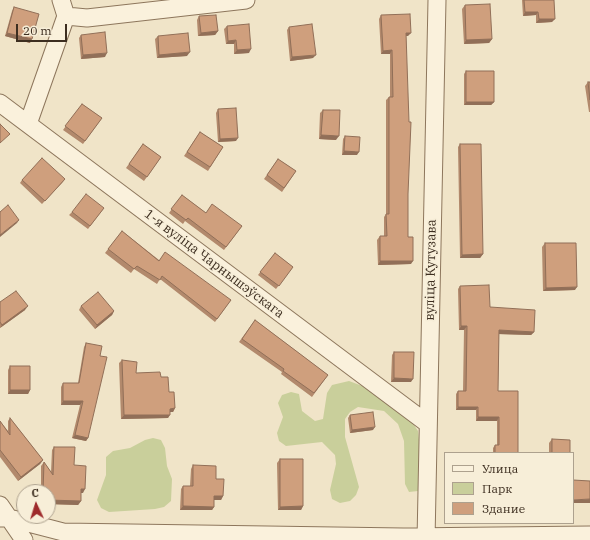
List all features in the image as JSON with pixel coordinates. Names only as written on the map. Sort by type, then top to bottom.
[{"type":"street","points":[[28,124],[66,16],[61,0]]},
{"type":"street","points":[[66,16],[87,18],[246,0]]},
{"type":"street","name":"вуліца Кутузава","points":[[426,538],[437,0]]},
{"type":"street","name":"1-я вуліца Чарнышэўскага","points":[[0,103],[428,424]]},
{"type":"street","points":[[3,514],[63,532],[426,538],[590,535]]},
{"type":"street","points":[[3,514],[24,540]]},
{"type":"green space","points":[[349,381],[365,387],[408,416],[418,431],[422,465],[418,491],[409,492],[405,484],[404,441],[398,424],[384,411],[358,407],[350,412],[345,419],[345,437],[359,487],[356,495],[350,501],[340,503],[332,499],[330,490],[336,464],[335,455],[322,442],[286,446],[279,441],[277,433],[283,417],[278,403],[282,395],[291,392],[299,394],[302,411],[315,421],[323,419],[327,393],[332,385]]},
{"type":"green space","points":[[153,438],[161,440],[165,448],[167,466],[172,479],[171,501],[164,507],[155,509],[109,512],[101,508],[97,500],[106,475],[106,457],[113,451],[130,448],[145,440]]},
{"type":"building","points":[[524,0],[554,0],[555,19],[539,19],[538,12],[525,12]]},
{"type":"building","points":[[490,4],[492,39],[466,40],[465,5]]},
{"type":"building","points":[[14,7],[39,14],[32,39],[7,33]]},
{"type":"building","points":[[410,14],[411,33],[406,33],[409,122],[411,122],[408,237],[413,237],[413,261],[380,261],[380,236],[387,236],[386,214],[389,214],[389,97],[393,97],[392,50],[383,51],[381,15]]},
{"type":"building","points":[[216,15],[218,31],[201,33],[199,16]]},
{"type":"building","points":[[249,24],[251,49],[237,50],[236,40],[228,41],[227,26]]},
{"type":"building","points":[[312,24],[316,55],[292,57],[289,27]]},
{"type":"building","points":[[105,32],[107,53],[83,55],[81,35]]},
{"type":"building","points":[[188,33],[190,52],[159,55],[158,36]]},
{"type":"building","points":[[466,71],[494,71],[494,102],[466,102]]},
{"type":"building","points":[[588,82],[590,82],[590,100]]},
{"type":"building","points":[[82,104],[102,118],[85,141],[65,126]]},
{"type":"building","points":[[236,108],[238,138],[220,139],[218,109]]},
{"type":"building","points":[[323,110],[340,110],[339,136],[321,135]]},
{"type":"building","points":[[0,124],[10,134],[0,143]]},
{"type":"building","points":[[200,132],[223,147],[210,167],[187,152]]},
{"type":"building","points":[[345,136],[360,137],[359,152],[344,151]]},
{"type":"building","points":[[143,144],[161,157],[147,177],[129,164]]},
{"type":"building","points":[[460,144],[481,144],[483,254],[462,255]]},
{"type":"building","points":[[42,158],[65,179],[45,201],[22,180]]},
{"type":"building","points":[[278,159],[296,171],[284,188],[267,175]]},
{"type":"building","points":[[86,194],[104,208],[90,226],[72,212]]},
{"type":"building","points":[[182,195],[206,213],[212,204],[242,226],[226,247],[188,218],[186,220],[171,209]]},
{"type":"building","points":[[8,205],[19,220],[0,235],[0,212]]},
{"type":"building","points":[[122,231],[159,261],[165,252],[231,300],[217,319],[162,276],[160,280],[137,266],[134,269],[108,249]]},
{"type":"building","points":[[545,243],[576,243],[577,287],[546,288]]},
{"type":"building","points":[[275,253],[293,267],[279,286],[260,272]]},
{"type":"building","points":[[489,285],[490,307],[535,310],[534,332],[499,330],[498,391],[518,391],[518,452],[495,452],[495,445],[499,445],[499,417],[478,417],[478,407],[458,407],[458,391],[466,391],[467,326],[461,326],[460,286]]},
{"type":"building","points":[[16,291],[28,306],[2,325],[0,322],[0,302]]},
{"type":"building","points":[[98,292],[114,311],[97,325],[81,306]]},
{"type":"building","points":[[255,320],[328,375],[314,393],[283,371],[284,369],[242,339]]},
{"type":"building","points":[[86,343],[102,346],[100,356],[107,357],[88,438],[75,435],[83,401],[63,401],[63,383],[79,383]]},
{"type":"building","points":[[394,352],[414,352],[413,379],[394,378]]},
{"type":"building","points":[[122,360],[137,362],[136,373],[160,372],[161,377],[168,377],[169,392],[174,392],[175,408],[170,409],[170,415],[124,415]]},
{"type":"building","points":[[10,366],[30,366],[30,390],[10,390]]},
{"type":"building","points":[[373,412],[375,427],[352,430],[350,415]]},
{"type":"building","points":[[10,418],[43,460],[21,477],[0,450],[0,421],[10,435]]},
{"type":"building","points":[[552,439],[570,440],[570,452],[552,452]]},
{"type":"building","points":[[54,447],[75,447],[74,465],[86,466],[85,489],[81,489],[81,501],[56,500],[56,484],[43,484],[44,462],[53,475]]},
{"type":"building","points":[[280,459],[303,459],[303,506],[280,507]]},
{"type":"building","points":[[193,465],[216,466],[216,479],[224,479],[223,496],[214,496],[214,507],[183,506],[183,486],[193,486]]},
{"type":"building","points":[[574,480],[590,481],[590,499],[574,500]]}]
